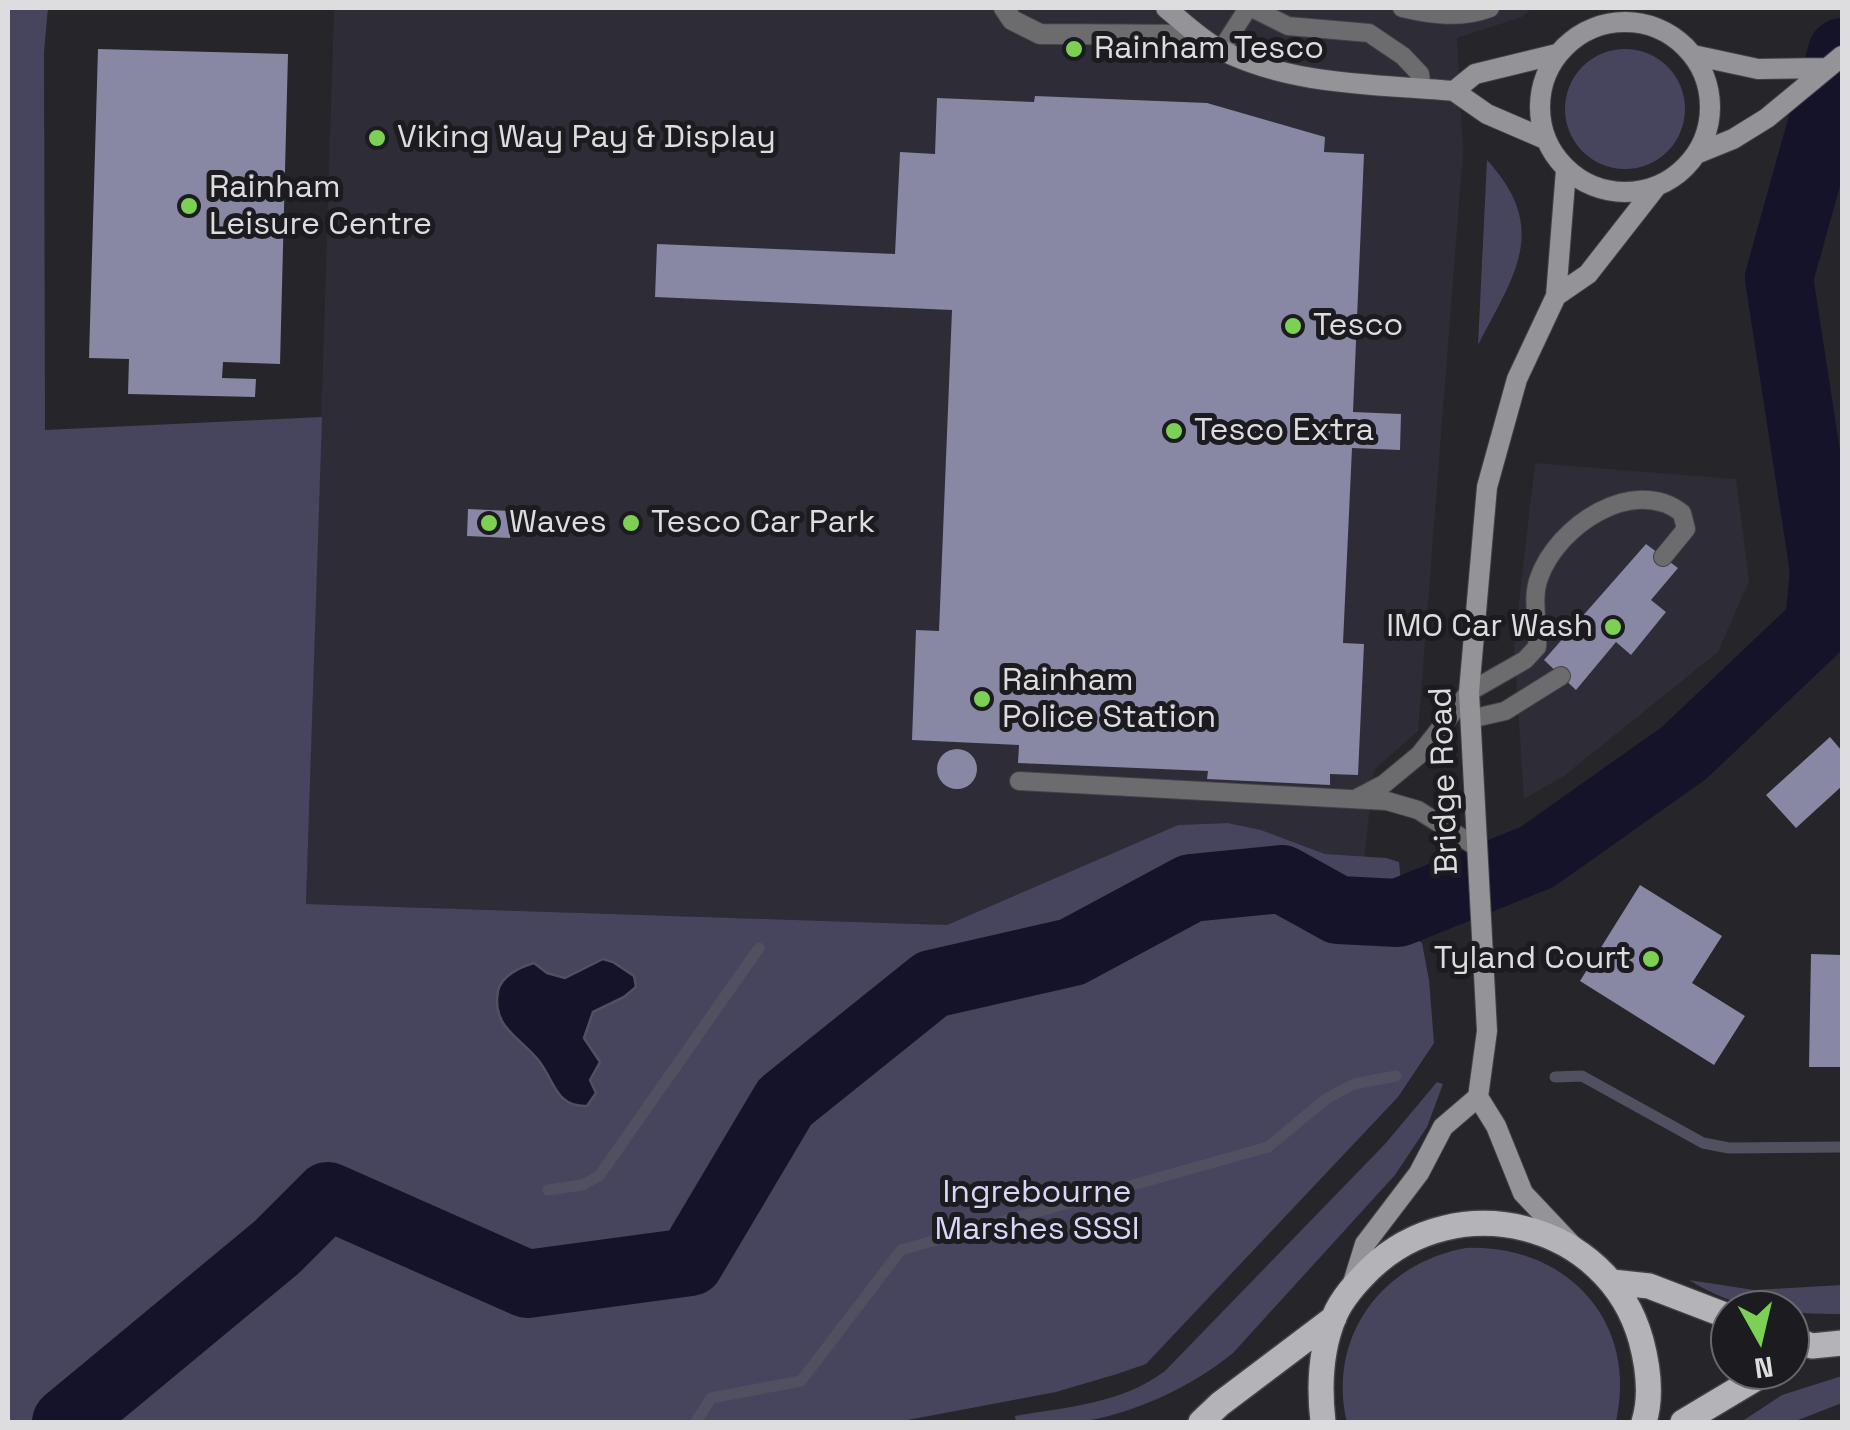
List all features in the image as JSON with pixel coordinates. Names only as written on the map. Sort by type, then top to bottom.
[{"type":"main road","points":[[1166,8],[1221,50],[1300,77],[1360,86],[1454,90],[1487,114],[1545,139]]},
{"type":"main road","points":[[1666,8],[1666,32]]},
{"type":"main road","points":[[1656,187],[1633,192],[1609,191],[1586,184],[1566,170],[1545,139],[1539,117],[1546,73],[1557,54],[1577,35],[1604,16],[1666,32],[1693,55],[1706,78],[1710,104],[1707,130],[1696,154]]},
{"type":"main road","points":[[1454,90],[1476,74],[1557,54]]},
{"type":"main road","points":[[1693,55],[1758,69],[1834,62]]},
{"type":"main road","name":"Bridge Road","points":[[1556,296],[1588,274],[1656,187],[1679,173],[1696,154],[1767,118],[1834,62]]},
{"type":"main road","name":"Bridge Road","points":[[1478,1097],[1487,1032],[1469,692],[1487,487],[1518,378],[1556,296],[1566,170]]},
{"type":"main road","points":[[1323,1422],[1319,1380],[1334,1318],[1352,1286],[1365,1244],[1419,1173],[1443,1127],[1478,1097],[1496,1126],[1523,1193],[1612,1282],[1636,1321],[1648,1366],[1644,1422]]},
{"type":"main road","points":[[1352,1286],[1388,1252],[1432,1230],[1481,1222],[1530,1228],[1575,1249]]},
{"type":"main road","points":[[1612,1282],[1649,1286],[1710,1309]]},
{"type":"main road","points":[[1201,1422],[1234,1392],[1334,1318]]},
{"type":"main road","points":[[1810,1347],[1842,1344]]},
{"type":"main road","points":[[1683,1422],[1737,1390]]},
{"type":"street","points":[[1004,8],[1012,20],[1040,34],[1198,35]]},
{"type":"lane","points":[[1221,50],[1250,8],[1288,26],[1369,33],[1412,65],[1420,74],[1422,88]]},
{"type":"lane","points":[[1402,8],[1427,14],[1462,15],[1490,8]]},
{"type":"lane","points":[[1357,798],[1384,784],[1419,755],[1469,692],[1525,660],[1537,647],[1538,579],[1554,548],[1574,530],[1616,504],[1640,499],[1667,501],[1682,512],[1686,530],[1664,558]]},
{"type":"lane","points":[[1470,720],[1505,712],[1561,676]]},
{"type":"lane","points":[[1018,781],[1387,801],[1418,810],[1475,846]]},
{"type":"shaded area","points":[[334,8],[1533,8],[1522,17],[1457,38],[1463,152],[1418,731],[1374,770],[1364,859],[1325,854],[1261,830],[1228,823],[1178,825],[947,925],[306,904]]},
{"type":"shaded area","points":[[1535,463],[1736,479],[1749,581],[1718,652],[1564,776],[1524,799],[1514,646]]},
{"type":"shaded area","points":[[603,959],[634,976],[636,987],[593,1012],[584,1038],[600,1062],[590,1080],[596,1093],[587,1106],[577,1105],[562,1098],[539,1061],[503,1023],[498,991],[507,977],[534,963],[547,973],[565,978]]},
{"type":"green space","name":"Ingrebourne Marshes SSSI","points":[[8,8],[48,8],[44,52],[45,430],[322,417],[306,904],[947,925],[1178,825],[1228,823],[1261,830],[1325,854],[1399,862],[1406,933],[1422,943],[1434,1043],[1398,1097],[1146,1364],[1056,1392],[897,1422],[8,1422]]},
{"type":"green space","points":[[1625,49],[1648,54],[1667,67],[1680,86],[1685,109],[1680,132],[1667,151],[1648,164],[1625,169],[1602,164],[1583,151],[1570,132],[1565,109],[1570,86],[1583,67],[1602,54]]},
{"type":"green space","points":[[1487,160],[1506,185],[1522,230],[1514,273],[1478,345]]},
{"type":"green space","points":[[1437,1082],[1443,1084],[1427,1127],[1395,1175],[1233,1353],[1180,1388],[1119,1413],[1070,1423],[1016,1422],[1015,1416],[1074,1407],[1130,1391],[1165,1371],[1385,1144]]},
{"type":"green space","points":[[1466,1248],[1502,1250],[1535,1259],[1564,1275],[1588,1296],[1605,1322],[1616,1352],[1620,1386],[1616,1422],[1347,1422],[1345,1361],[1367,1309],[1386,1287],[1409,1270],[1436,1256]]},
{"type":"green space","points":[[1689,1280],[1754,1290],[1710,1291]]},
{"type":"green space","points":[[1842,1285],[1842,1314],[1810,1313],[1810,1290],[1754,1290]]},
{"type":"green space","points":[[1842,1376],[1842,1403],[1793,1422],[1741,1422],[1782,1395],[1810,1390],[1810,1386]]},
{"type":"building","name":"Rainham Leisure Centre","points":[[98,49],[288,54],[280,364],[223,362],[222,378],[256,379],[255,397],[128,394],[129,359],[89,358]]},
{"type":"building","name":"Tesco Extra","points":[[1035,96],[1207,103],[1325,137],[1324,152],[1364,154],[1353,412],[1401,414],[1400,450],[1352,448],[1343,643],[1364,644],[1358,775],[1330,774],[1330,785],[1207,779],[1208,771],[1018,763],[1019,745],[912,740],[916,630],[939,631],[952,310],[655,297],[657,244],[895,254],[900,152],[935,154],[937,98],[1034,102]]},
{"type":"building","name":"Waves","points":[[468,509],[511,511],[510,538],[467,536]]},
{"type":"building","name":"IMO Car Wash","points":[[1646,544],[1678,568],[1651,600],[1666,612],[1631,655],[1616,642],[1576,690],[1544,660]]},
{"type":"building","points":[[1830,737],[1842,751],[1842,786],[1796,828],[1766,795]]},
{"type":"building","points":[[957,749],[971,755],[977,769],[971,783],[957,789],[943,783],[937,769],[943,755]]},
{"type":"building","name":"Tyland Court","points":[[1640,885],[1722,936],[1692,983],[1745,1016],[1714,1065],[1580,981]]},
{"type":"building","points":[[1811,954],[1842,955],[1842,1067],[1809,1067]]},
{"type":"waterway","points":[[66,1422],[277,1247],[328,1196],[527,1284],[690,1262],[785,1102],[932,984],[1072,952],[1191,888],[1282,879],[1338,910],[1398,913],[1537,857],[1684,753],[1819,625],[1824,570],[1779,278],[1842,52]]},
{"type":"waterway","points":[[548,1190],[582,1185],[599,1176],[759,948]]},
{"type":"waterway","points":[[696,1422],[711,1398],[801,1381],[901,1250],[1268,1147],[1326,1099],[1354,1084],[1396,1076]]},
{"type":"waterway","points":[[1555,1077],[1582,1076],[1703,1143],[1729,1148],[1842,1147]]},
{"type":"place","name":"Rainham Tesco","points":[[1074,49]]},
{"type":"place","name":"Viking Way Pay & Display","points":[[377,138]]},
{"type":"place","name":"Rainham Leisure Centre","points":[[189,206]]},
{"type":"place","name":"Tesco","points":[[1293,326]]},
{"type":"place","name":"Tesco Extra","points":[[1174,431]]},
{"type":"place","name":"Waves","points":[[489,523]]},
{"type":"place","name":"Tesco Car Park","points":[[631,523]]},
{"type":"place","name":"IMO Car Wash","points":[[1613,627]]},
{"type":"place","name":"Rainham Police Station","points":[[982,699]]},
{"type":"place","name":"Tyland Court","points":[[1651,959]]}]
